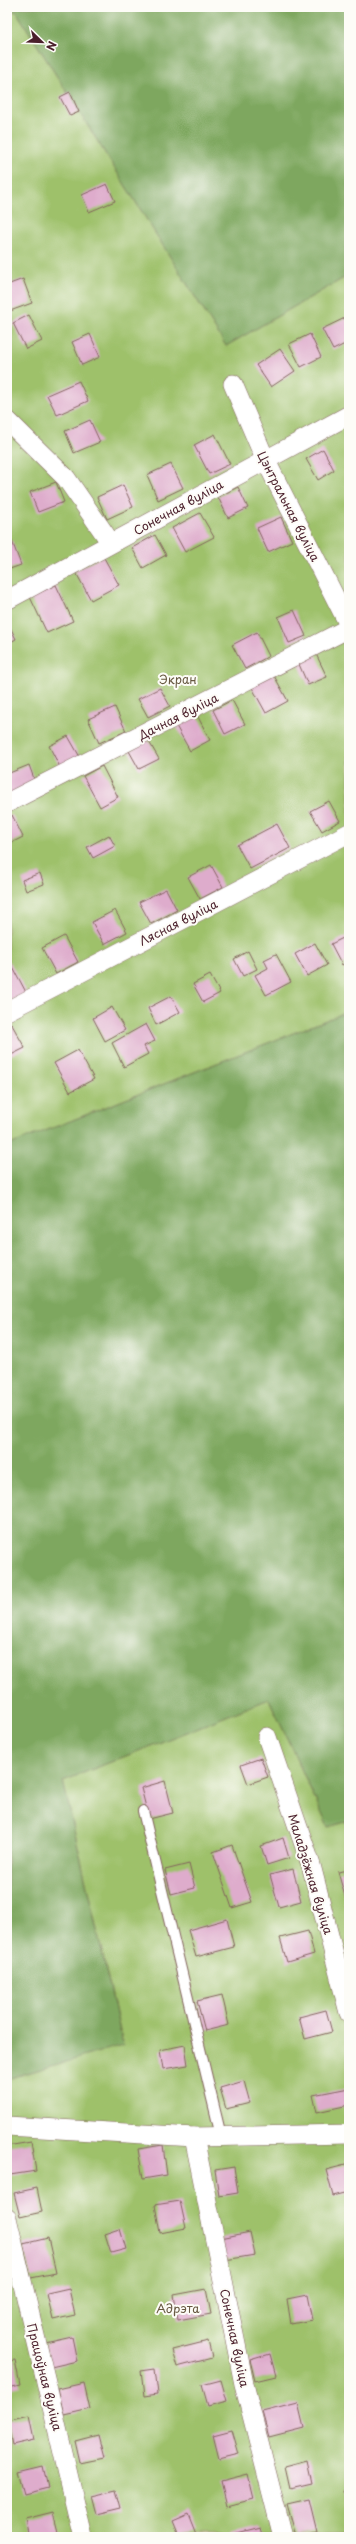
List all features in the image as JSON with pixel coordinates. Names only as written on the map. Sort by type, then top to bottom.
[{"type":"street","name":"Цэнтральная вуліца","points":[[233,384],[265,460],[349,626]]},
{"type":"street","name":"Сонечная вуліца","points":[[7,600],[349,415]]},
{"type":"street","points":[[7,420],[66,478],[111,543]]},
{"type":"street","name":"Дачная вуліца","points":[[7,804],[349,626]]},
{"type":"street","name":"Лясная вуліца","points":[[7,1011],[349,834]]},
{"type":"street","name":"Маладзёжная вуліца","points":[[267,1737],[311,1865],[349,2014]]},
{"type":"street","points":[[7,2126],[194,2137],[349,2134]]},
{"type":"street","name":"Сонечная вуліца","points":[[194,2137],[244,2384],[283,2537]]},
{"type":"street","name":"Працоўная вуліца","points":[[7,2218],[84,2537]]},
{"type":"lane","points":[[143,1811],[221,2136]]},
{"type":"green space","points":[[7,7],[349,7],[349,275],[226,346],[16,11],[7,13]]},
{"type":"green space","name":"Экран","points":[[16,11],[226,346],[349,275],[349,1011],[7,1146],[7,13]]},
{"type":"green space","points":[[349,1011],[349,1821],[328,1827],[269,1699],[63,1781],[123,2045],[7,2079],[7,1146]]},
{"type":"green space","name":"Адрэта","points":[[269,1699],[328,1827],[349,1821],[349,2537],[7,2537],[7,2079],[123,2044],[63,1781]]},
{"type":"building","points":[[70,92],[79,112],[70,116],[60,97]]},
{"type":"building","points":[[107,184],[115,201],[89,212],[82,195]]},
{"type":"building","points":[[23,279],[32,303],[10,311],[7,302],[7,285]]},
{"type":"building","points":[[29,315],[42,341],[26,349],[13,323]]},
{"type":"building","points":[[349,316],[349,342],[333,350],[322,329]]},
{"type":"building","points":[[90,334],[100,357],[82,365],[72,342]]},
{"type":"building","points":[[310,334],[321,357],[301,367],[289,344]]},
{"type":"building","points":[[280,349],[295,371],[271,387],[256,365]]},
{"type":"building","points":[[79,381],[88,401],[57,415],[47,395]]},
{"type":"building","points":[[90,420],[100,442],[74,453],[65,431]]},
{"type":"building","points":[[215,434],[230,464],[209,474],[194,445]]},
{"type":"building","points":[[323,449],[334,470],[318,480],[306,459]]},
{"type":"building","points":[[171,464],[183,488],[158,500],[147,475]]},
{"type":"building","points":[[56,482],[64,502],[38,512],[30,492]]},
{"type":"building","points":[[123,485],[133,507],[107,519],[97,497]]},
{"type":"building","points":[[238,487],[248,508],[228,518],[218,497]]},
{"type":"building","points":[[200,513],[214,537],[185,552],[172,528]]},
{"type":"building","points":[[281,517],[292,541],[268,552],[257,528]]},
{"type":"building","points":[[155,535],[166,555],[143,568],[132,548]]},
{"type":"building","points":[[12,541],[21,565],[7,570],[7,542]]},
{"type":"building","points":[[103,556],[119,585],[91,600],[75,571]]},
{"type":"building","points":[[56,585],[73,621],[47,633],[30,597]]},
{"type":"building","points":[[294,610],[306,636],[289,643],[278,617]]},
{"type":"building","points":[[7,621],[16,639],[7,644]]},
{"type":"building","points":[[257,632],[269,656],[245,669],[232,645]]},
{"type":"building","points":[[316,654],[327,677],[308,685],[298,662]]},
{"type":"building","points":[[272,672],[288,701],[266,713],[250,684]]},
{"type":"building","points":[[160,688],[170,706],[148,717],[138,699]]},
{"type":"building","points":[[232,700],[245,724],[225,734],[213,710]]},
{"type":"building","points":[[115,707],[126,731],[99,743],[88,719]]},
{"type":"building","points":[[197,715],[210,740],[190,751],[176,726]]},
{"type":"building","points":[[68,736],[80,757],[60,767],[49,746]]},
{"type":"building","points":[[148,740],[159,759],[139,769],[129,751]]},
{"type":"building","points":[[29,765],[36,784],[7,796],[7,774]]},
{"type":"building","points":[[102,766],[118,797],[100,807],[83,776]]},
{"type":"building","points":[[329,801],[340,821],[322,831],[310,811]]},
{"type":"building","points":[[12,815],[23,837],[7,845],[7,818]]},
{"type":"building","points":[[277,824],[290,848],[250,869],[237,845]]},
{"type":"building","points":[[109,835],[115,846],[93,858],[87,847]]},
{"type":"building","points":[[211,865],[223,887],[200,899],[188,877]]},
{"type":"building","points":[[40,873],[44,884],[26,891],[22,880]]},
{"type":"building","points":[[166,889],[177,910],[151,924],[139,902]]},
{"type":"building","points":[[115,910],[127,932],[104,944],[92,922]]},
{"type":"building","points":[[349,935],[349,961],[342,965],[331,944]]},
{"type":"building","points":[[64,936],[78,962],[56,974],[42,948]]},
{"type":"building","points":[[315,943],[327,965],[307,976],[295,954]]},
{"type":"building","points":[[248,951],[257,969],[243,976],[234,959]]},
{"type":"building","points":[[276,954],[291,982],[266,995],[255,975],[268,968],[264,960]]},
{"type":"building","points":[[10,962],[27,994],[7,1002],[7,964]]},
{"type":"building","points":[[210,975],[220,993],[203,1002],[193,984]]},
{"type":"building","points":[[171,996],[180,1012],[156,1025],[148,1008]]},
{"type":"building","points":[[112,1007],[125,1030],[105,1041],[93,1018]]},
{"type":"building","points":[[11,1023],[25,1048],[7,1057],[7,1025]]},
{"type":"building","points":[[146,1024],[155,1041],[144,1046],[148,1054],[124,1067],[112,1043]]},
{"type":"building","points":[[78,1050],[94,1079],[70,1092],[54,1063]]},
{"type":"building","points":[[261,1758],[268,1777],[248,1784],[241,1765]]},
{"type":"building","points":[[165,1781],[173,1813],[149,1819],[141,1788]]},
{"type":"building","points":[[283,1838],[289,1858],[267,1865],[261,1846]]},
{"type":"building","points":[[232,1845],[252,1902],[232,1908],[213,1852]]},
{"type":"building","points":[[189,1864],[195,1888],[171,1894],[165,1870]]},
{"type":"building","points":[[293,1869],[301,1901],[279,1907],[270,1875]]},
{"type":"building","points":[[349,1870],[349,1899],[346,1900],[338,1872]]},
{"type":"building","points":[[227,1919],[234,1947],[196,1957],[188,1930]]},
{"type":"building","points":[[308,1931],[314,1954],[287,1962],[280,1938]]},
{"type":"building","points":[[222,1995],[229,2025],[205,2031],[197,2001]]},
{"type":"building","points":[[326,2010],[332,2032],[305,2039],[299,2017]]},
{"type":"building","points":[[185,2045],[188,2065],[163,2069],[160,2050]]},
{"type":"building","points":[[244,2081],[250,2103],[226,2109],[220,2088]]},
{"type":"building","points":[[349,2088],[349,2105],[317,2112],[313,2095]]},
{"type":"building","points":[[31,2142],[36,2171],[10,2175],[7,2146]]},
{"type":"building","points":[[163,2145],[167,2175],[143,2179],[138,2149]]},
{"type":"building","points":[[349,2164],[349,2192],[333,2196],[326,2170]]},
{"type":"building","points":[[234,2167],[238,2193],[219,2196],[215,2170]]},
{"type":"building","points":[[37,2188],[42,2212],[20,2217],[14,2193]]},
{"type":"building","points":[[180,2201],[186,2228],[160,2233],[155,2205]]},
{"type":"building","points":[[120,2229],[126,2249],[111,2253],[105,2234]]},
{"type":"building","points":[[250,2232],[255,2255],[225,2260],[221,2238]]},
{"type":"building","points":[[48,2238],[56,2273],[31,2278],[23,2244]]},
{"type":"building","points":[[69,2289],[75,2315],[53,2320],[47,2294]]},
{"type":"building","points":[[206,2289],[211,2314],[178,2320],[174,2295]]},
{"type":"building","points":[[307,2295],[312,2320],[291,2324],[287,2299]]},
{"type":"building","points":[[72,2337],[77,2361],[51,2367],[45,2343]]},
{"type":"building","points":[[208,2341],[212,2358],[177,2367],[172,2350]]},
{"type":"building","points":[[270,2354],[276,2376],[255,2381],[250,2360]]},
{"type":"building","points":[[15,2360],[20,2385],[7,2388],[7,2361]]},
{"type":"building","points":[[155,2369],[158,2394],[144,2396],[141,2371]]},
{"type":"building","points":[[221,2380],[227,2401],[208,2406],[202,2385]]},
{"type":"building","points":[[84,2383],[90,2409],[64,2415],[58,2389]]},
{"type":"building","points":[[298,2403],[304,2428],[269,2437],[262,2412]]},
{"type":"building","points":[[29,2416],[34,2440],[12,2445],[7,2421]]},
{"type":"building","points":[[232,2430],[239,2454],[219,2459],[213,2435]]},
{"type":"building","points":[[98,2435],[104,2458],[80,2463],[75,2441]]},
{"type":"building","points":[[307,2460],[312,2483],[290,2488],[285,2466]]},
{"type":"building","points":[[43,2466],[48,2488],[24,2494],[18,2472]]},
{"type":"building","points":[[248,2474],[254,2499],[227,2506],[221,2481]]},
{"type":"building","points":[[349,2489],[349,2506],[348,2506],[344,2491]]},
{"type":"building","points":[[116,2490],[121,2509],[96,2515],[91,2496]]},
{"type":"building","points":[[309,2500],[317,2533],[296,2537],[287,2505]]},
{"type":"building","points":[[53,2512],[58,2532],[29,2537],[25,2519]]},
{"type":"building","points":[[188,2513],[196,2533],[179,2537],[172,2520]]},
{"type":"building","points":[[260,2527],[263,2537],[233,2537],[232,2534]]}]
